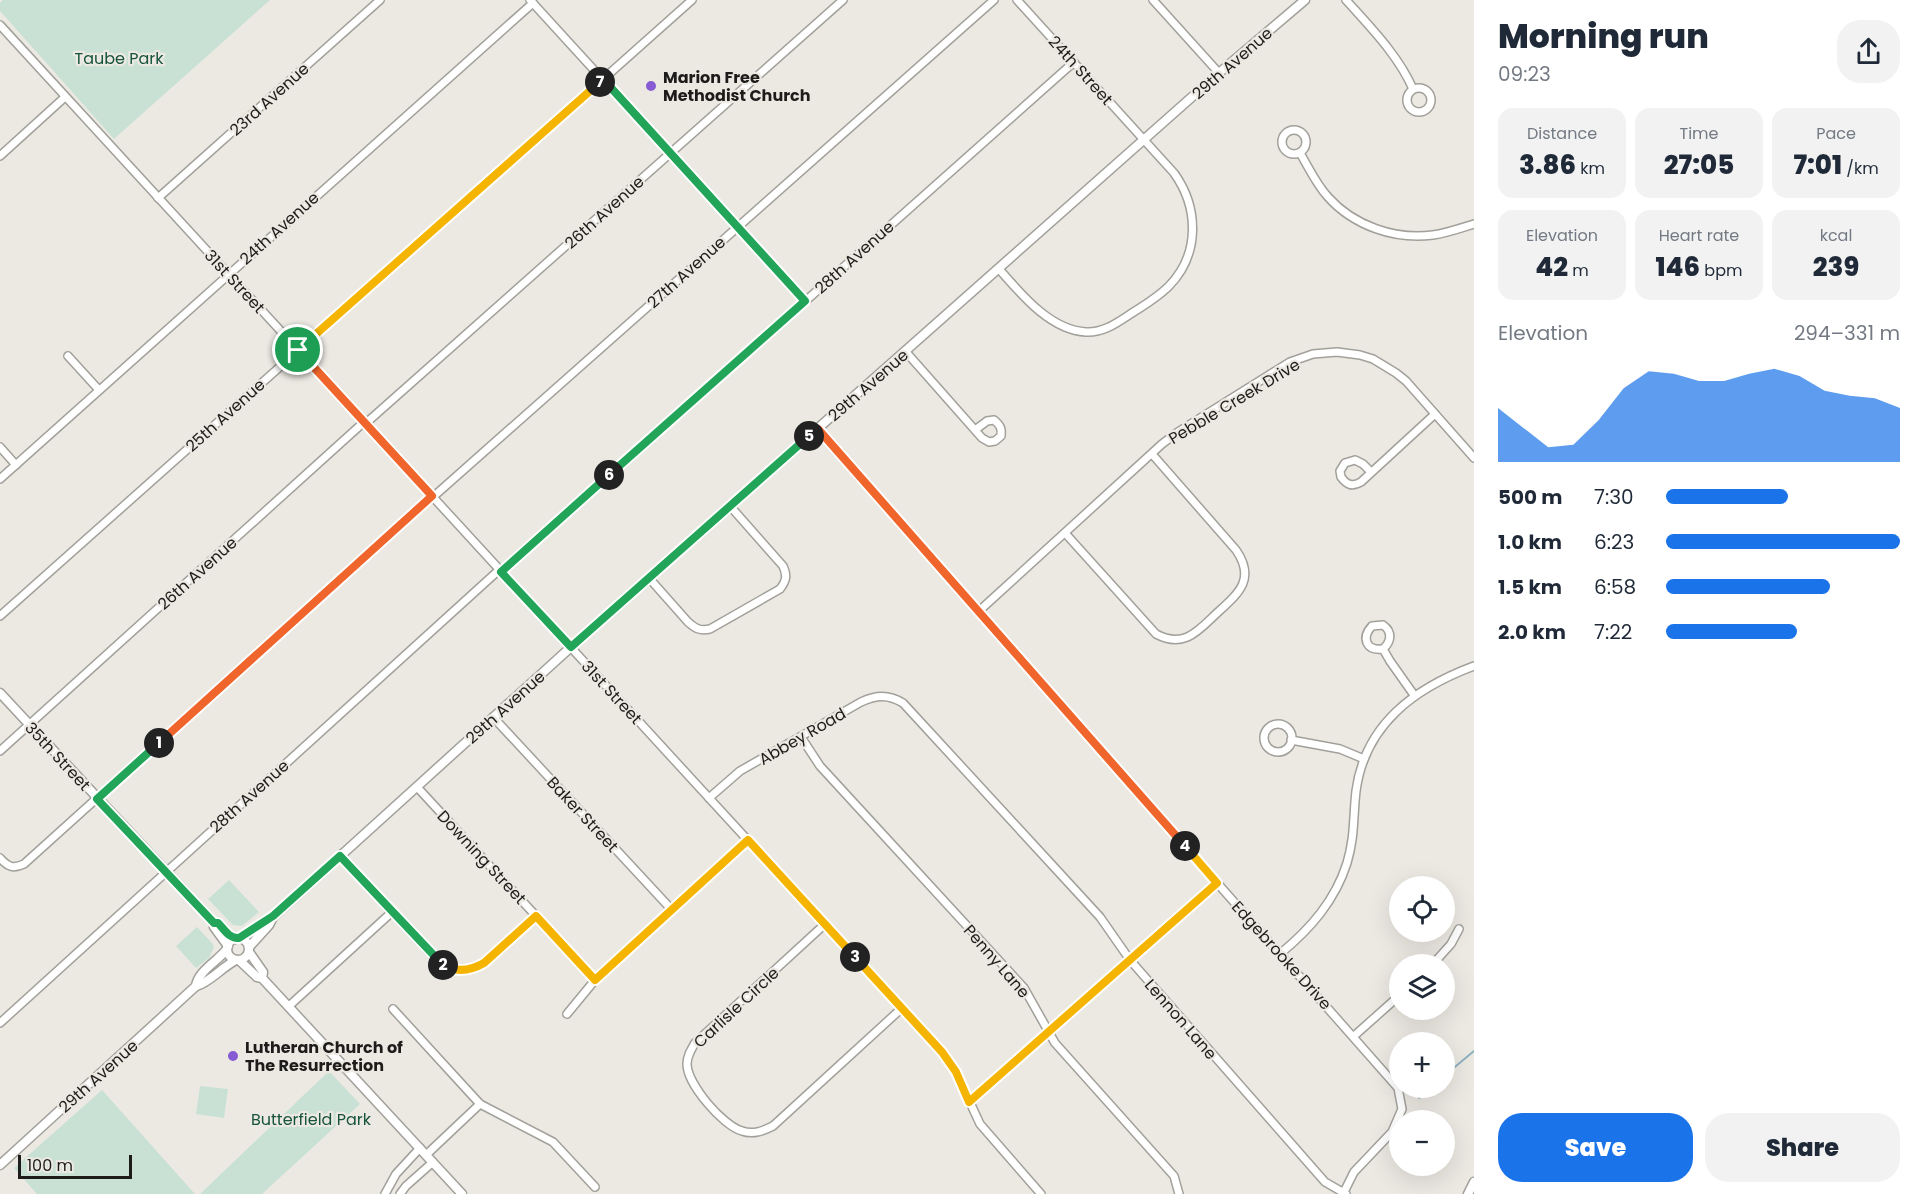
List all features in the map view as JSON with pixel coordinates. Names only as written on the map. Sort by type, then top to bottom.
[{"type":"street","name":"23rd Avenue","points":[[158,198],[380,0]]},
{"type":"street","name":"25th Avenue","points":[[0,616],[692,0]]},
{"type":"street","name":"26th Avenue","points":[[0,751],[365,423],[843,0]]},
{"type":"street","name":"27th Avenue","points":[[0,858],[10,867],[24,864],[433,497],[994,0]]},
{"type":"street","name":"24th Street","points":[[999,269],[1031,303],[1062,325],[1086,332],[1098,331],[1110,327],[1156,298],[1170,285],[1185,264],[1191,248],[1193,229],[1190,202],[1174,173],[1017,0]]},
{"type":"street","points":[[1153,0],[1219,73]]},
{"type":"street","name":"29th Avenue","points":[[237,939],[273,916],[571,647],[1219,73],[1305,0]]},
{"type":"street","points":[[1346,0],[1392,53],[1413,89]]},
{"type":"street","points":[[534,2],[805,301]]},
{"type":"street","name":"24th Avenue","points":[[0,479],[534,2]]},
{"type":"street","name":"31st Street","points":[[0,26],[902,1008],[950,1062],[969,1102]]},
{"type":"street","name":"28th Avenue","points":[[0,1023],[500,571],[1074,62]]},
{"type":"street","points":[[0,156],[65,97]]},
{"type":"street","points":[[1300,153],[1313,177],[1328,197],[1348,214],[1374,228],[1400,235],[1423,236],[1445,233],[1474,224]]},
{"type":"street","points":[[906,352],[975,430]]},
{"type":"street","name":"Pebble Creek Drive","points":[[979,611],[1178,432],[1290,363],[1314,354],[1348,353],[1385,365],[1406,381],[1474,458]]},
{"type":"street","points":[[68,356],[99,390]]},
{"type":"street","points":[[1371,472],[1355,460],[1345,463],[1340,471],[1343,480],[1352,486],[1361,482],[1435,414]]},
{"type":"street","name":"Edgebrooke Drive","points":[[818,429],[1398,1088],[1402,1109],[1392,1132],[1354,1172],[1344,1194]]},
{"type":"street","points":[[0,447],[16,465]]},
{"type":"street","points":[[1065,533],[1156,634],[1176,640],[1193,635],[1238,594],[1244,578],[1244,564],[1236,550],[1152,454]]},
{"type":"street","points":[[649,578],[694,628],[702,631],[710,629],[780,589],[786,582],[783,566],[730,506]]},
{"type":"street","points":[[1383,649],[1414,695]]},
{"type":"street","points":[[1281,954],[1311,926],[1340,883],[1352,846],[1356,793],[1364,759],[1374,739],[1388,720],[1414,695],[1443,678],[1474,666]]},
{"type":"street","name":"35th Street","points":[[0,693],[214,923],[218,923],[228,934],[237,939]]},
{"type":"street","name":"Abbey Road","points":[[709,798],[740,771],[873,697],[884,696],[903,703]]},
{"type":"street","name":"Lennon Lane","points":[[903,703],[1100,917],[1130,960],[1325,1182],[1344,1194]]},
{"type":"street","name":"Baker Street","points":[[494,717],[672,910]]},
{"type":"street","points":[[1274,724],[1279,724],[1290,731],[1291,740],[1287,748],[1279,752],[1266,746],[1264,737],[1267,729],[1274,724]]},
{"type":"street","name":"Penny Lane","points":[[801,737],[820,766],[1024,988],[1055,1043],[1174,1176],[1179,1194]]},
{"type":"street","points":[[1291,740],[1340,749],[1364,759]]},
{"type":"street","name":"Downing Street","points":[[417,787],[595,980]]},
{"type":"street","points":[[567,1014],[595,980],[748,840]]},
{"type":"street","points":[[340,856],[438,961],[453,970],[474,969],[484,963],[536,916]]},
{"type":"street","points":[[1041,1194],[987,1133],[969,1102],[1217,883]]},
{"type":"street","points":[[289,1006],[392,912]]},
{"type":"street","name":"29th Avenue","points":[[249,950],[273,916]]},
{"type":"street","name":"35th Street","points":[[214,923],[214,927],[227,947]]},
{"type":"street","name":"Carlisle Circle","points":[[825,924],[695,1043],[689,1053],[687,1065],[690,1079],[728,1124],[742,1132],[759,1133],[773,1126],[902,1008]]},
{"type":"street","points":[[1442,954],[1452,944],[1460,929]]},
{"type":"street","points":[[262,978],[263,972],[246,941],[237,939],[227,947],[228,955],[257,977],[262,978],[462,1194]]},
{"type":"street","name":"29th Avenue","points":[[196,986],[197,979],[223,955],[227,947]]},
{"type":"street","points":[[238,961],[246,958],[249,950]]},
{"type":"street","name":"29th Avenue","points":[[1,1160],[196,986],[203,985],[220,970],[238,961]]},
{"type":"street","points":[[1354,1036],[1389,1005]]},
{"type":"street","points":[[393,1010],[480,1104],[553,1142],[595,1187]]},
{"type":"street","points":[[400,1194],[480,1104]]},
{"type":"street","points":[[385,1194],[396,1174],[420,1148]]},
{"type":"street","points":[[1468,1194],[1474,1182]]},
{"type":"green space","name":"Taube Park","points":[[3,0],[270,0],[114,139],[0,11],[0,3]]},
{"type":"green space","points":[[229,880],[259,912],[242,926],[233,925],[208,899]]},
{"type":"green space","points":[[197,927],[214,947],[209,958],[196,968],[176,946]]},
{"type":"green space","name":"Butterfield Park","points":[[329,1071],[360,1104],[262,1194],[200,1194]]},
{"type":"green space","points":[[200,1086],[228,1089],[224,1118],[196,1114]]},
{"type":"green space","points":[[102,1090],[195,1194],[37,1194],[14,1168]]},
{"type":"waterway","points":[[1455,1067],[1474,1051]]},
{"type":"place","name":"Marion Free Methodist Church","points":[[651,86]]},
{"type":"place","name":"Lutheran Church of The Resurrection","points":[[233,1056]]},
{"type":"route","points":[[603,79],[805,301],[501,572],[571,647],[818,429],[1217,883],[969,1102],[956,1072],[942,1052],[748,840],[595,980],[536,916],[484,963],[474,969],[464,971],[446,967],[340,856],[273,916],[250,933],[235,939],[218,923],[214,923],[97,799],[432,496],[298,350],[603,79]]}]
